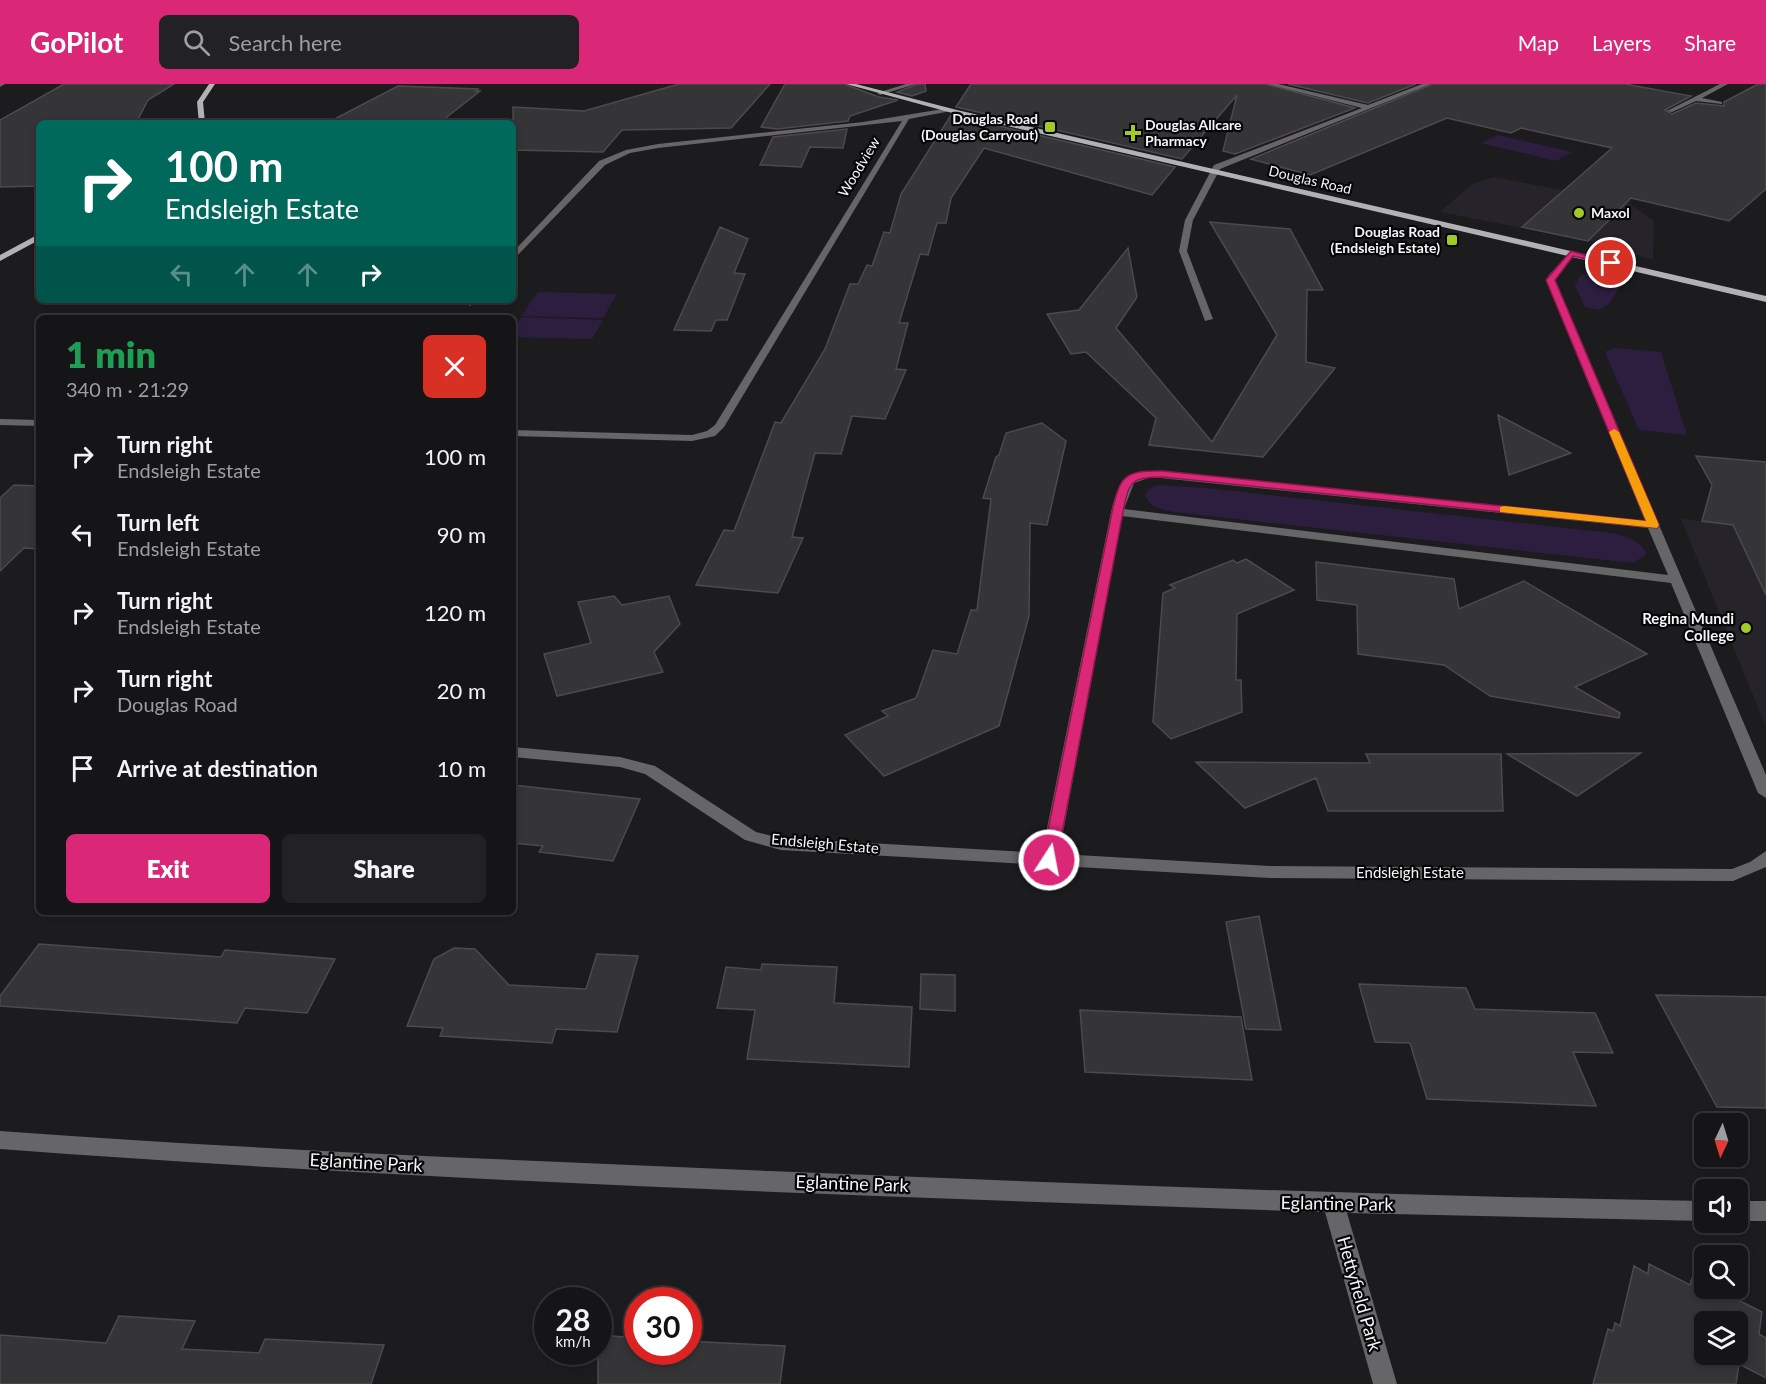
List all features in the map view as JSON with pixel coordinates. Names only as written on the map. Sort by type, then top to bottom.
[{"type":"main road","points":[[202,120],[200,102],[212,84]]},
{"type":"main road","name":"Douglas Road","points":[[849,84],[949,110],[1766,299]]},
{"type":"main road","points":[[0,258],[36,239]]},
{"type":"street","points":[[880,93],[913,84]]},
{"type":"street","points":[[1270,84],[1367,107]]},
{"type":"street","points":[[1209,319],[1182,241],[1214,172],[1228,163],[1428,84]]},
{"type":"street","points":[[1670,111],[1725,84]]},
{"type":"street","points":[[1696,99],[1720,103]]},
{"type":"street","points":[[906,119],[949,110]]},
{"type":"street","name":"Woodview","points":[[516,254],[602,163],[611,157],[667,146],[906,119]]},
{"type":"street","name":"Woodview","points":[[516,433],[692,438],[711,434],[719,427],[906,119]]},
{"type":"street","points":[[1571,254],[1551,280],[1766,793]]},
{"type":"street","points":[[0,422],[36,423]]},
{"type":"street","points":[[1049,860],[1117,512],[1123,485],[1130,478],[1148,474],[1163,474],[1653,525]]},
{"type":"street","points":[[1117,512],[1677,580]]},
{"type":"street","name":"Endsleigh Estate","points":[[516,752],[620,762],[650,770],[751,836],[781,844],[1270,872],[1733,875],[1756,866],[1766,857]]},
{"type":"street","name":"Eglantine Park","points":[[0,1140],[151,1152],[428,1166],[1334,1205],[1694,1210]]},
{"type":"street","name":"Hettyfield Park","points":[[1334,1205],[1385,1384]]},
{"type":"street","points":[[1748,1211],[1766,1211]]},
{"type":"shaded area","points":[[1498,135],[1572,152],[1556,161],[1481,143]]},
{"type":"shaded area","points":[[1494,177],[1628,203],[1654,221],[1653,260],[1588,241],[1440,212],[1472,184]]},
{"type":"shaded area","points":[[1589,272],[1607,273],[1622,278],[1623,282],[1609,304],[1599,310],[1585,307],[1575,286],[1579,277]]},
{"type":"shaded area","points":[[538,292],[617,294],[603,318],[521,316]]},
{"type":"shaded area","points":[[522,317],[603,320],[592,339],[516,337],[516,325]]},
{"type":"shaded area","points":[[1616,348],[1661,352],[1687,435],[1639,430],[1606,355],[1606,351]]},
{"type":"shaded area","points":[[1157,485],[1207,488],[1612,533],[1637,542],[1647,554],[1633,563],[1174,512],[1157,507],[1147,499],[1145,495],[1148,490]]},
{"type":"shaded area","name":"Regina Mundi College","points":[[1681,519],[1766,528],[1766,727]]},
{"type":"building","points":[[64,84],[174,84],[148,100],[138,120],[36,120],[36,186],[0,187],[0,120]]},
{"type":"building","points":[[679,84],[770,84],[731,128],[622,130],[603,152],[516,150],[516,120],[513,120],[513,107],[584,111]]},
{"type":"building","points":[[785,84],[844,84],[879,97],[898,100],[850,116],[848,121],[777,129],[761,127]]},
{"type":"building","points":[[918,84],[925,84],[926,91],[912,96],[897,92]]},
{"type":"building","points":[[971,84],[1265,84],[1355,108],[1235,154],[1223,151],[1237,95],[1182,159],[956,107]]},
{"type":"building","points":[[1288,84],[1416,84],[1368,103]]},
{"type":"building","points":[[1433,84],[1625,84],[1691,96],[1665,110],[1672,114],[1696,103],[1724,106],[1724,102],[1758,84],[1766,84],[1766,189],[1729,221],[1631,198],[1588,241],[1522,227],[1612,148],[1521,128],[1511,133],[1447,118],[1310,175],[1251,159]]},
{"type":"building","points":[[398,86],[478,89],[476,91],[480,91],[443,120],[333,120]]},
{"type":"building","points":[[951,115],[1175,167],[1152,195],[984,148],[951,198],[946,223],[937,223],[928,255],[920,254],[899,323],[908,323],[896,369],[906,370],[885,419],[852,416],[841,454],[815,453],[792,537],[803,538],[778,593],[696,585],[724,530],[734,531],[775,422],[781,423],[825,349],[850,284],[858,284],[867,265],[872,266],[884,232],[890,233],[901,194]]},
{"type":"building","points":[[847,129],[843,148],[810,147],[801,167],[760,165],[773,137]]},
{"type":"building","points":[[1210,222],[1290,229],[1323,290],[1307,290],[1306,362],[1335,368],[1263,457],[1149,445],[1156,418],[1086,352],[1071,354],[1047,314],[1079,310],[1128,248],[1137,297],[1116,328],[1212,442],[1277,335]]},
{"type":"building","points":[[720,227],[748,239],[734,273],[745,274],[727,320],[716,320],[711,331],[674,330]]},
{"type":"building","points":[[1498,415],[1571,453],[1509,475]]},
{"type":"building","points":[[1042,423],[1066,441],[1047,525],[1030,523],[1029,616],[999,726],[884,776],[845,735],[888,716],[882,711],[916,698],[933,650],[957,654],[971,610],[977,610],[991,499],[983,498],[996,457],[999,455],[1006,433]]},
{"type":"building","points":[[1696,456],[1766,462],[1766,595],[1733,525],[1702,521],[1712,485]]},
{"type":"building","points":[[14,485],[36,486],[36,549],[24,548],[0,571],[0,498]]},
{"type":"building","points":[[1246,559],[1294,590],[1237,614],[1236,680],[1241,680],[1242,712],[1171,739],[1153,722],[1163,593],[1175,588],[1170,585],[1233,560],[1237,563]]},
{"type":"building","points":[[1316,562],[1454,579],[1459,609],[1524,581],[1647,654],[1575,687],[1620,713],[1619,718],[1490,696],[1444,665],[1358,654],[1357,605],[1317,600]]},
{"type":"building","points":[[614,596],[622,605],[669,596],[680,624],[654,652],[663,672],[557,696],[544,654],[591,643],[578,602]]},
{"type":"building","points":[[1641,753],[1577,796],[1507,754]]},
{"type":"building","points":[[1366,754],[1501,754],[1503,811],[1328,811],[1316,778],[1245,808],[1196,762],[1370,763]]},
{"type":"building","points":[[516,785],[640,799],[613,861],[539,852],[543,846],[516,843]]},
{"type":"building","points":[[1259,916],[1281,1030],[1246,1029],[1226,922]]},
{"type":"building","points":[[39,944],[221,957],[225,950],[335,959],[307,1013],[245,1008],[237,1023],[0,1006],[0,996]]},
{"type":"building","points":[[454,948],[475,949],[509,985],[586,989],[597,954],[638,956],[617,1032],[556,1029],[552,1043],[440,1036],[443,1028],[407,1026],[434,959]]},
{"type":"building","points":[[762,964],[837,967],[834,1003],[912,1007],[909,1067],[747,1059],[755,1010],[717,1008],[726,967],[761,970]]},
{"type":"building","points":[[921,974],[955,975],[955,1011],[920,1009]]},
{"type":"building","points":[[1359,984],[1466,988],[1475,1009],[1595,1013],[1613,1053],[1573,1052],[1596,1106],[1427,1099],[1410,1043],[1375,1042]]},
{"type":"building","points":[[1656,995],[1766,997],[1766,1108],[1717,1107]]},
{"type":"building","points":[[1080,1010],[1241,1017],[1252,1080],[1085,1072]]},
{"type":"building","points":[[1649,1264],[1690,1285],[1692,1278],[1694,1279],[1694,1299],[1736,1299],[1762,1312],[1759,1334],[1766,1338],[1766,1378],[1741,1365],[1748,1365],[1748,1311],[1694,1311],[1694,1365],[1739,1365],[1736,1384],[1593,1384],[1608,1329],[1613,1331],[1615,1323],[1620,1326],[1634,1266],[1648,1274]]},
{"type":"building","points":[[119,1316],[195,1321],[182,1349],[259,1353],[265,1339],[384,1345],[371,1384],[0,1384],[0,1335],[106,1343]]},
{"type":"building","points":[[612,1336],[624,1337],[624,1365],[702,1365],[702,1342],[785,1346],[780,1384],[598,1384],[598,1365],[612,1365]]},
{"type":"slow traffic","points":[[1504,510],[1653,525],[1614,432]]},
{"type":"place","name":"Douglas Road (Douglas Carryout)","points":[[1050,127]]},
{"type":"place","name":"Douglas Allcare Pharmacy","points":[[1133,133]]},
{"type":"place","name":"Maxol","points":[[1579,213]]},
{"type":"place","name":"Douglas Road (Endsleigh Estate)","points":[[1452,240]]},
{"type":"place","name":"Regina Mundi College","points":[[1746,628]]},
{"type":"route","points":[[1049,860],[1117,512],[1123,485],[1130,478],[1148,474],[1163,474],[1653,525],[1551,280],[1571,254],[1611,263]]}]
